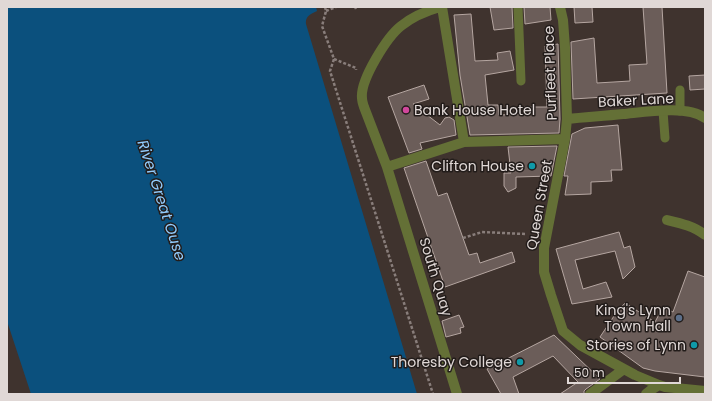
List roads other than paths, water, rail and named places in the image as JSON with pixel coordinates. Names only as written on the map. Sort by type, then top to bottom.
[{"type":"street","points":[[464,142],[441,7],[408,20],[394,32],[388,39],[367,76],[363,88],[362,98],[387,167],[464,142],[565,139]]},
{"type":"street","name":"Purfleet Place","points":[[560,7],[563,20],[565,47],[568,119],[565,139]]},
{"type":"street","name":"Baker Lane","points":[[568,119],[663,111],[690,112],[705,118]]},
{"type":"street","name":"Queen Street","points":[[565,139],[544,248],[544,272],[563,331],[580,345],[635,375],[665,387],[705,391]]},
{"type":"street","name":"South Quay","points":[[387,167],[457,394]]},
{"type":"street","points":[[667,220],[704,230]]},
{"type":"street","points":[[590,394],[624,369]]},
{"type":"street","points":[[646,394],[659,385]]},
{"type":"lane","points":[[518,7],[521,81]]},
{"type":"lane","points":[[680,90],[680,111]]},
{"type":"lane","points":[[663,111],[665,138]]},
{"type":"water","name":"River Great Ouse","points":[[7,7],[316,7],[317,11],[307,17],[306,24],[417,394],[31,394],[7,321]]},
{"type":"place","name":"Bank House Hotel","points":[[406,110]]},
{"type":"place","name":"Clifton House","points":[[532,166]]},
{"type":"place","name":"King's Lynn Town Hall","points":[[679,318]]},
{"type":"place","name":"Stories of Lynn","points":[[694,345]]},
{"type":"place","name":"Thoresby College","points":[[520,362]]}]
